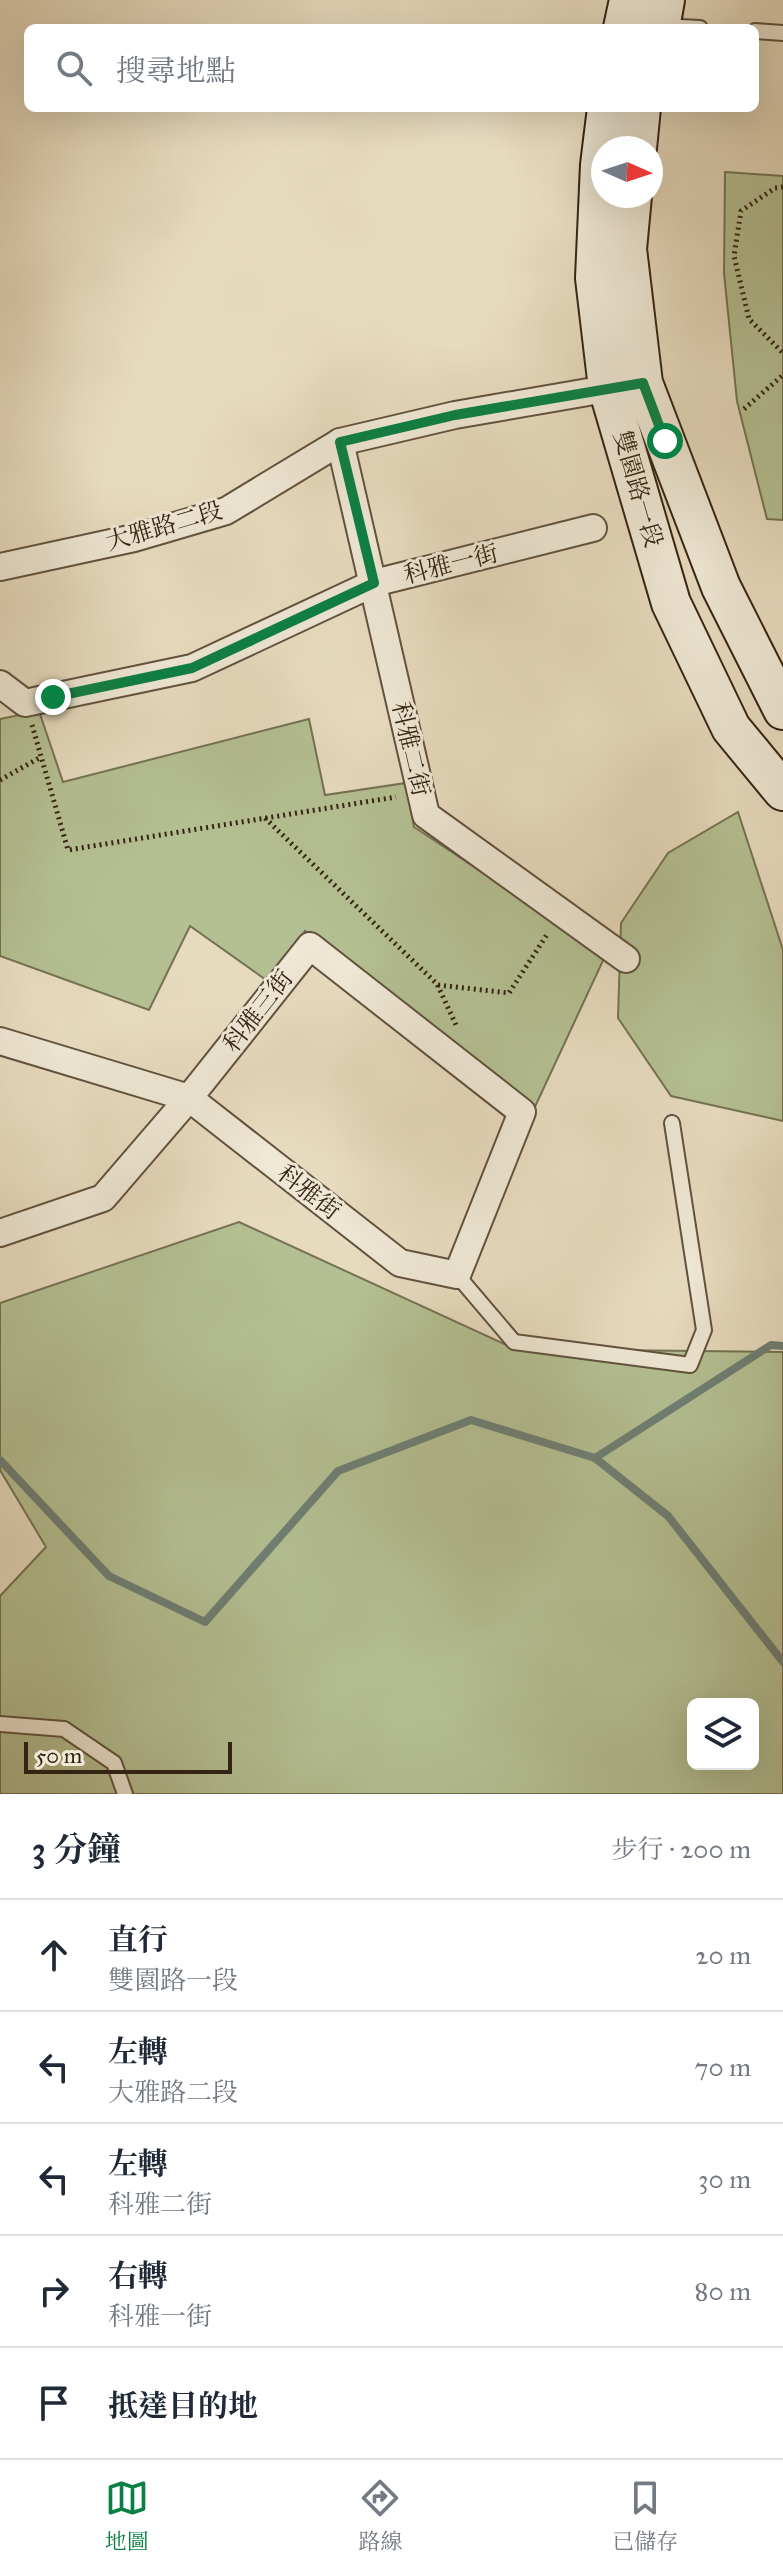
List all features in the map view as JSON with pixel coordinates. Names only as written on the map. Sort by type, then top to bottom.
[{"type":"street","name":"雙園路一段","points":[[607,112],[600,165],[595,278],[626,385],[671,603],[731,728],[783,791]]},
{"type":"street","points":[[638,136],[641,112]]},
{"type":"street","name":"雙園路一段","points":[[631,208],[627,249],[626,385],[783,710]]},
{"type":"street","name":"大雅路二段","points":[[0,567],[134,538],[226,511],[340,442],[455,415],[626,385]]},
{"type":"street","name":"科雅二街","points":[[340,442],[426,815],[626,959]]},
{"type":"street","name":"科雅一街","points":[[25,703],[192,668],[374,583],[593,528]]},
{"type":"street","points":[[0,684],[25,703]]},
{"type":"street","name":"科雅三街","points":[[0,1233],[103,1198],[189,1098],[310,946],[522,1112],[457,1275]]},
{"type":"street","name":"科雅街","points":[[0,1041],[189,1098],[400,1263],[457,1275]]},
{"type":"lane","points":[[643,18],[677,24]]},
{"type":"lane","points":[[759,31],[783,33]]},
{"type":"lane","points":[[457,1275],[514,1342],[690,1365],[704,1330],[672,1123]]},
{"type":"lane","points":[[0,1724],[64,1729],[114,1763],[125,1794]]},
{"type":"path","points":[[783,187],[775,188],[741,211],[734,256],[749,319],[783,353]]},
{"type":"path","points":[[744,409],[783,375]]},
{"type":"path","points":[[25,703],[68,850],[421,793]]},
{"type":"path","points":[[0,780],[41,757]]},
{"type":"path","points":[[265,818],[437,984],[480,1079]]},
{"type":"path","points":[[437,984],[509,993],[562,913]]},
{"type":"green space","points":[[725,172],[783,176],[783,520],[767,519],[737,401],[724,273]]},
{"type":"green space","points":[[39,711],[63,782],[309,719],[325,795],[406,783],[414,827],[606,954],[534,1109],[305,931],[269,982],[190,926],[149,1010],[0,956],[0,719]]},
{"type":"green space","points":[[738,812],[783,950],[783,1121],[671,1096],[618,1018],[621,923],[668,853]]},
{"type":"green space","points":[[239,1222],[515,1349],[783,1352],[783,1794],[0,1794],[0,1596],[46,1547],[0,1470],[0,1303]]},
{"type":"waterway","points":[[595,1458],[771,1345],[783,1346]]},
{"type":"waterway","points":[[0,1460],[109,1576],[205,1622],[338,1471],[471,1420],[595,1458],[668,1516],[783,1662]]},
{"type":"route","points":[[53,697],[192,668],[374,583],[340,442],[455,415],[643,383],[665,441]]}]
